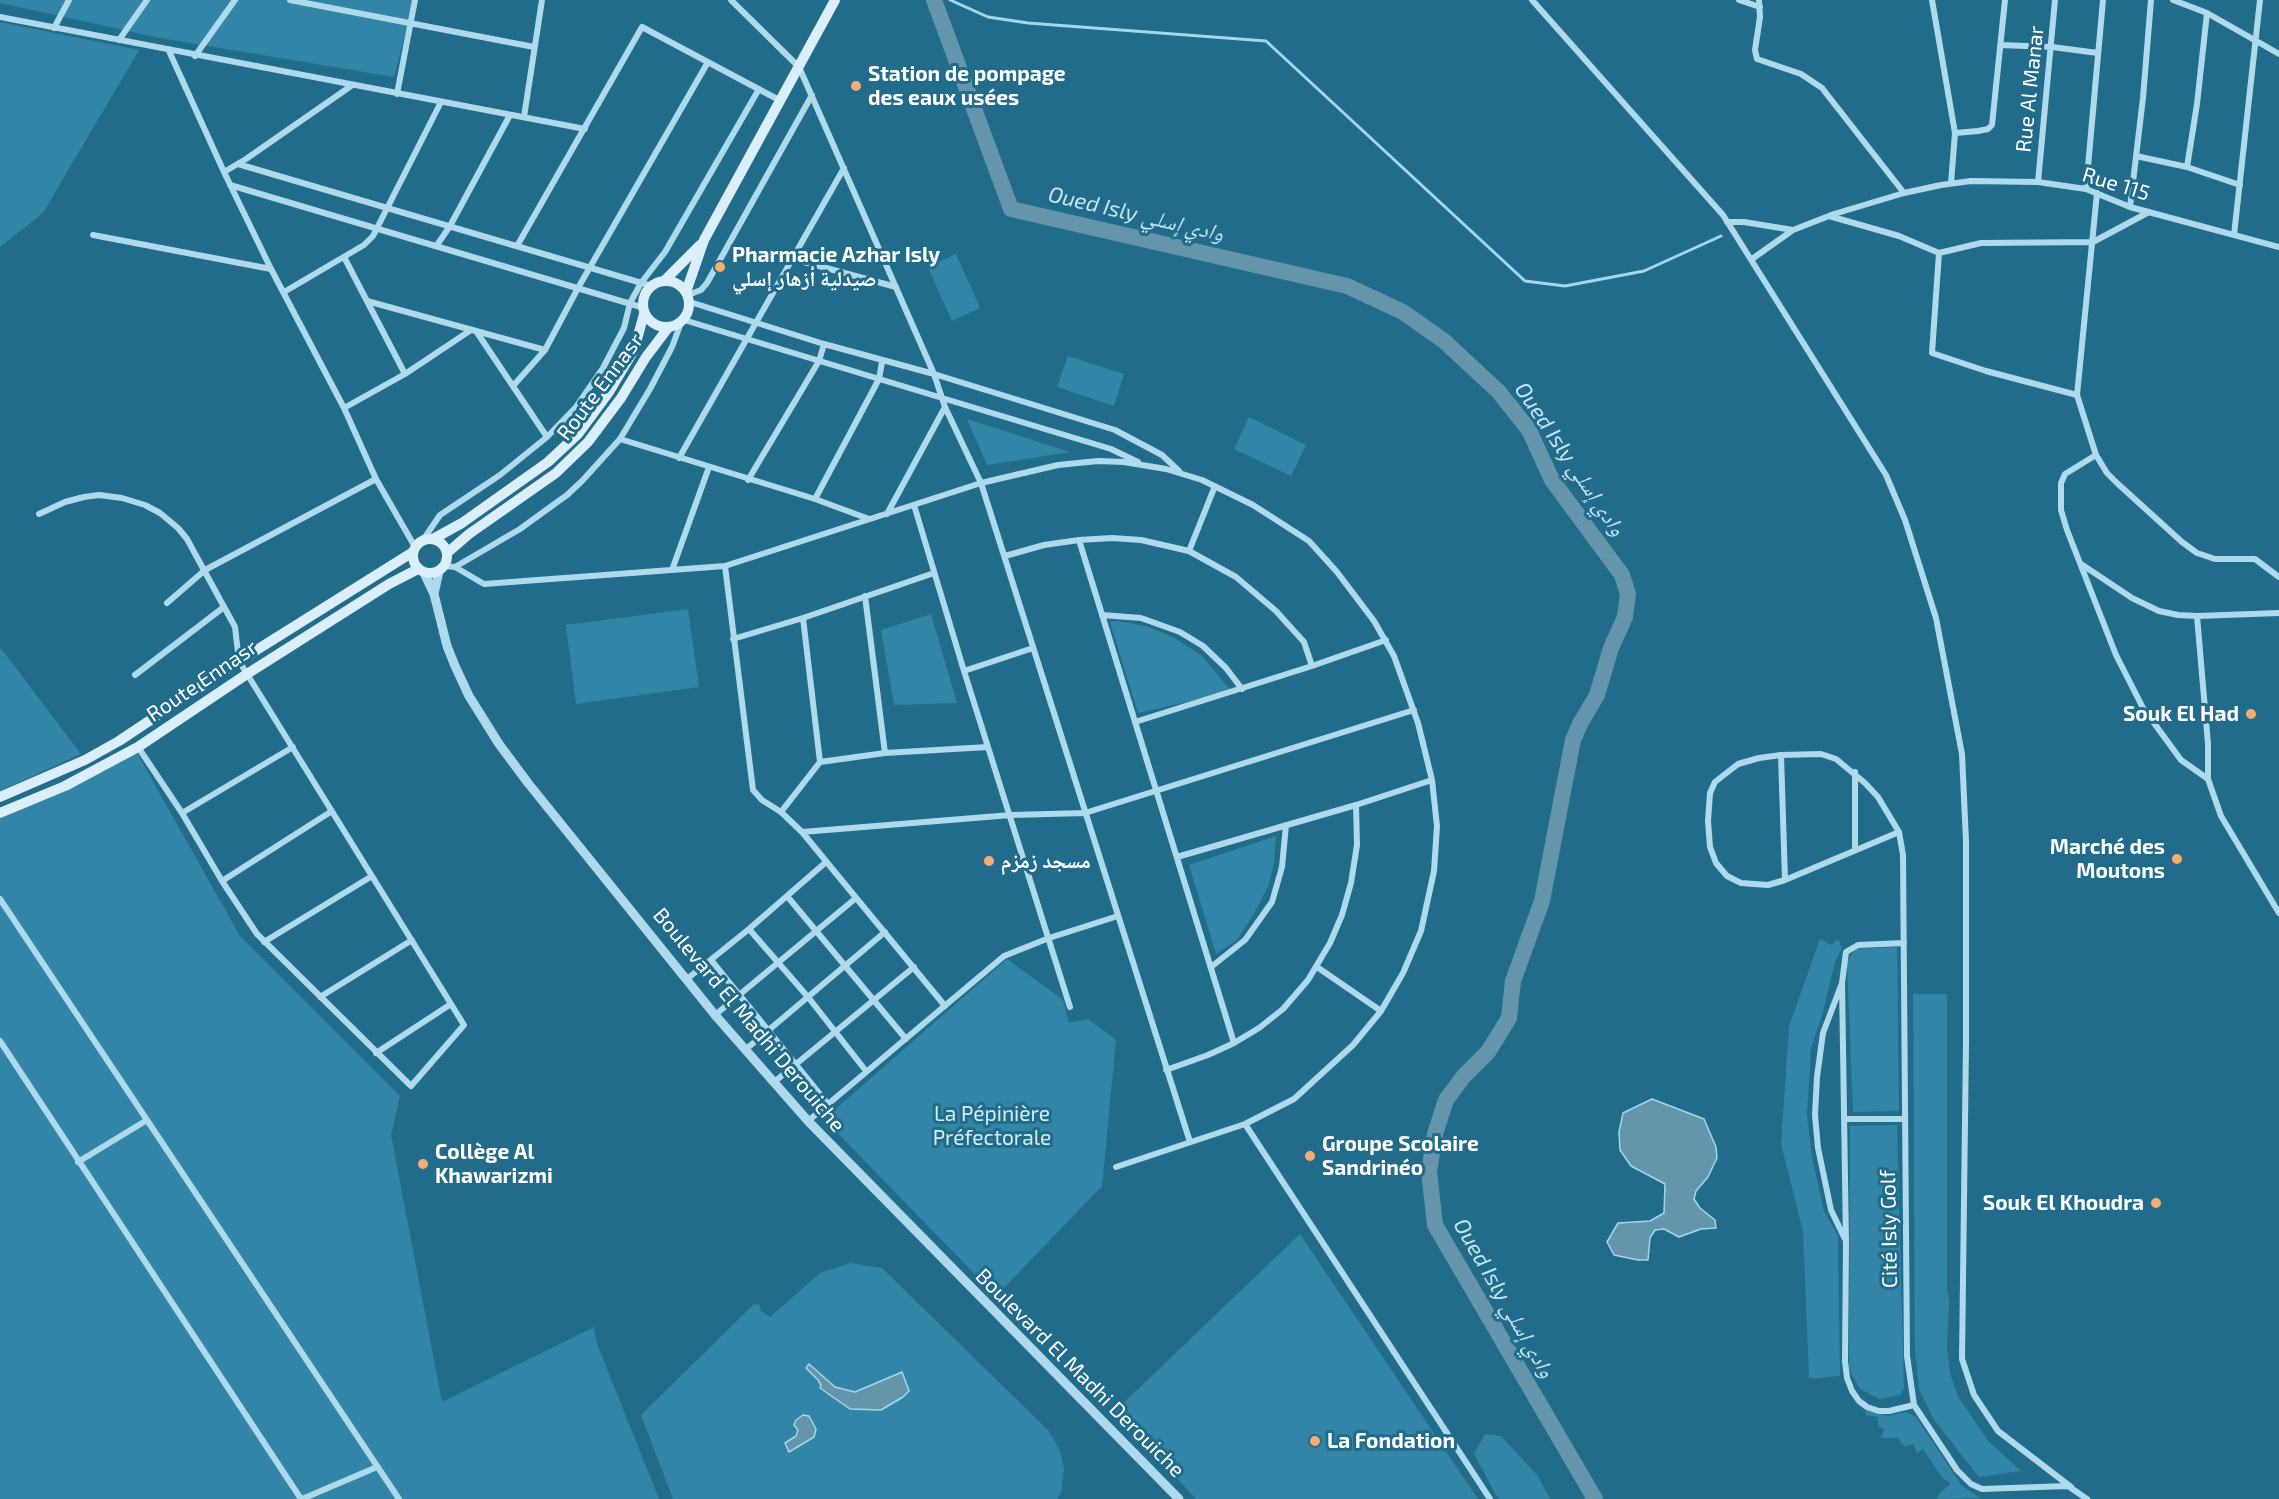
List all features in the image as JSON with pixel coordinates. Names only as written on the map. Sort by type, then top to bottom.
[{"type":"main road","points":[[688,296],[676,283],[664,281],[646,284],[645,296],[639,308],[651,323],[668,328],[682,321],[687,314],[688,296],[704,240],[782,101],[835,0]]},
{"type":"main road","points":[[664,281],[704,240]]},
{"type":"main road","name":"Route Ennasr","points":[[0,797],[99,753],[142,727],[239,661],[421,545],[462,523],[548,462],[578,434],[609,392],[634,350],[639,308]]},
{"type":"main road","name":"Route Ennasr","points":[[447,553],[469,534],[556,473],[588,442],[668,328]]},
{"type":"main road","points":[[421,545],[443,545],[447,553],[446,568],[421,571],[413,561],[421,545]]},
{"type":"main road","name":"Route Ennasr","points":[[0,813],[65,786],[138,747],[247,674],[389,585],[421,571]]},
{"type":"street","points":[[54,28],[69,0]]},
{"type":"street","points":[[119,40],[147,0]]},
{"type":"street","points":[[195,56],[235,0]]},
{"type":"street","points":[[290,0],[534,47]]},
{"type":"street","points":[[397,94],[415,0]]},
{"type":"street","points":[[524,117],[542,0]]},
{"type":"street","points":[[731,0],[800,67],[934,374],[945,407],[981,483],[1190,1142]]},
{"type":"street","points":[[1532,0],[1727,222],[1886,475],[1905,520],[1936,618],[1962,754],[1966,841],[1962,1359],[1974,1395],[1998,1431],[2087,1499]]},
{"type":"street","points":[[1739,0],[1759,4],[1760,17],[1755,50],[1757,59],[1801,74],[1822,88],[1904,193]]},
{"type":"street","points":[[1932,0],[1955,133],[1951,183]]},
{"type":"street","points":[[1955,133],[1978,132],[1992,125],[2005,0]]},
{"type":"street","name":"Rue Al Manar","points":[[2038,182],[2055,0]]},
{"type":"street","points":[[2086,189],[2103,0]]},
{"type":"street","points":[[2130,207],[2151,0]]},
{"type":"street","points":[[2173,0],[2207,13],[2279,54]]},
{"type":"street","points":[[2234,235],[2260,0]]},
{"type":"street","points":[[2187,167],[2197,104],[2207,13]]},
{"type":"street","points":[[0,17],[585,129]]},
{"type":"street","points":[[517,246],[643,26],[782,101]]},
{"type":"street","points":[[2001,45],[2052,47],[2098,53]]},
{"type":"street","points":[[169,51],[230,185],[344,408],[376,478],[421,545],[440,515],[500,475],[547,437],[576,407],[603,368],[624,328],[639,308],[437,245],[230,185]]},
{"type":"street","points":[[513,386],[545,351],[578,288],[708,62]]},
{"type":"street","points":[[224,172],[351,86]]},
{"type":"street","points":[[238,164],[646,284],[759,89]]},
{"type":"street","points":[[688,296],[701,290],[707,283],[812,95]]},
{"type":"street","points":[[284,292],[369,242],[389,208],[441,102]]},
{"type":"street","points":[[437,245],[450,226],[510,115]]},
{"type":"street","points":[[2136,156],[2187,167],[2240,184]]},
{"type":"street","points":[[679,458],[844,168]]},
{"type":"street","name":"Rue 115","points":[[1752,260],[1793,230],[1829,216],[1904,193],[1951,183],[1979,181],[2038,182],[2086,189],[2130,207],[2279,247]]},
{"type":"street","points":[[2097,193],[2077,395],[2096,455],[2103,468],[2117,483],[2181,542],[2197,553],[2215,559],[2255,559],[2279,577]]},
{"type":"street","points":[[1829,216],[1899,236],[1939,253],[1981,243],[2093,242],[2149,212]]},
{"type":"street","points":[[1727,222],[1744,222],[1793,230]]},
{"type":"street","points":[[93,235],[271,269]]},
{"type":"street","points":[[1939,253],[1932,353],[1986,371],[2077,395]]},
{"type":"street","points":[[344,257],[405,374]]},
{"type":"street","points":[[793,259],[896,287]]},
{"type":"street","points":[[688,296],[756,324],[882,362],[934,374],[1115,430],[1162,455],[1182,473]]},
{"type":"street","points":[[367,301],[545,351]]},
{"type":"street","points":[[434,594],[446,568],[520,529],[567,495],[620,439],[650,389],[672,347],[682,321],[1111,449],[1143,465]]},
{"type":"street","points":[[344,408],[405,374],[474,331]]},
{"type":"street","points":[[474,331],[547,437]]},
{"type":"street","points":[[748,480],[819,361],[824,344]]},
{"type":"street","points":[[815,499],[879,379],[882,362]]},
{"type":"street","points":[[887,514],[945,407]]},
{"type":"street","points":[[620,439],[815,499],[870,520]]},
{"type":"street","points":[[2096,455],[2064,474],[2061,483],[2061,510],[2116,655],[2143,708],[2181,760],[2208,779]]},
{"type":"street","points":[[446,568],[484,584],[725,566],[981,483],[1036,469],[1086,461],[1111,461],[1182,473],[1215,486],[1266,512],[1309,541],[1334,567],[1370,613],[1386,640],[1414,710],[1432,780],[1437,826],[1431,891],[1415,949],[1381,1011],[1353,1045],[1305,1091],[1286,1105],[1245,1124],[1116,1167]]},
{"type":"street","points":[[672,570],[709,467]]},
{"type":"street","points":[[167,603],[205,570],[376,478]]},
{"type":"street","points":[[1189,551],[1215,486]]},
{"type":"street","points":[[39,514],[65,502],[84,497],[107,496],[129,500],[153,509],[178,528],[193,548],[235,627],[239,661],[464,1025],[411,1086],[256,934],[182,813],[138,747]]},
{"type":"street","points":[[914,505],[1070,1007]]},
{"type":"street","points":[[1005,556],[1031,548],[1079,540],[1128,538],[1189,551],[1236,577],[1269,604],[1304,642],[1312,666]]},
{"type":"street","points":[[1079,540],[1234,1044]]},
{"type":"street","points":[[2081,564],[2146,606],[2178,615],[2279,613]]},
{"type":"street","points":[[725,566],[753,790],[802,832],[945,1006]]},
{"type":"street","points":[[421,571],[434,594]]},
{"type":"street","points":[[733,639],[803,618],[934,573]]},
{"type":"street","name":"Boulevard El Madhi Derouiche","points":[[434,594],[444,636],[455,666],[469,696],[499,744],[715,1015],[808,1121],[1179,1499]]},
{"type":"street","points":[[866,596],[885,753]]},
{"type":"street","points":[[135,675],[224,607]]},
{"type":"street","points":[[1102,615],[1141,618],[1180,632],[1212,653],[1242,689]]},
{"type":"street","points":[[2197,616],[2208,744],[2208,779],[2221,816],[2279,913]]},
{"type":"street","points":[[803,618],[820,762]]},
{"type":"street","points":[[1135,722],[1242,689],[1386,640]]},
{"type":"street","points":[[964,671],[1033,648]]},
{"type":"street","points":[[802,832],[1011,815],[1085,813],[1414,710]]},
{"type":"street","points":[[182,813],[293,747]]},
{"type":"street","points":[[781,812],[820,762],[885,753],[988,747]]},
{"type":"street","name":"Cité Isly Golf","points":[[1899,832],[1768,885],[1741,883],[1727,876],[1716,862],[1710,847],[1708,821],[1710,793],[1715,782],[1738,764],[1781,755],[1821,754],[1836,759],[1855,772],[1878,797],[1899,832],[1903,855],[1907,1356],[1914,1405],[1957,1470],[1971,1484],[1982,1489],[2071,1487]]},
{"type":"street","points":[[1781,755],[1785,879]]},
{"type":"street","points":[[1855,772],[1855,849]]},
{"type":"street","points":[[1177,857],[1356,805],[1432,780]]},
{"type":"street","points":[[1166,1070],[1234,1044],[1265,1024],[1283,1009],[1317,967],[1336,930],[1351,882],[1357,845],[1356,805]]},
{"type":"street","points":[[222,881],[332,811]]},
{"type":"street","points":[[1211,968],[1245,940],[1272,902],[1284,856],[1286,825]]},
{"type":"street","points":[[687,979],[826,862]]},
{"type":"street","points":[[264,942],[372,876]]},
{"type":"street","points":[[787,896],[906,1039]]},
{"type":"street","points":[[715,1015],[856,897]]},
{"type":"street","points":[[0,898],[399,1499]]},
{"type":"street","points":[[808,1121],[1004,956],[1049,938],[1118,916]]},
{"type":"street","points":[[749,929],[866,1071]]},
{"type":"street","points":[[745,1050],[885,932]]},
{"type":"street","points":[[320,997],[412,940]]},
{"type":"street","points":[[1904,943],[1858,945],[1844,957],[1842,983],[1846,1242],[1845,1361],[1847,1378],[1859,1401],[1879,1411],[1914,1405]]},
{"type":"street","points":[[711,960],[827,1104]]},
{"type":"street","points":[[773,1083],[872,999],[914,967]]},
{"type":"street","points":[[1317,967],[1381,1011]]},
{"type":"street","points":[[1842,983],[1823,1033],[1815,1115],[1824,1183],[1831,1210],[1846,1242]]},
{"type":"street","points":[[376,1053],[451,1004]]},
{"type":"street","points":[[0,1041],[301,1499],[378,1467]]},
{"type":"street","points":[[1845,1119],[1904,1119]]},
{"type":"street","points":[[78,1162],[147,1120]]},
{"type":"street","points":[[1245,1124],[1490,1499]]},
{"type":"green space","points":[[0,0],[414,0],[394,77],[160,38],[0,3]]},
{"type":"green space","points":[[0,22],[139,50],[43,213],[0,247]]},
{"type":"green space","points":[[956,254],[980,308],[952,321],[928,267]]},
{"type":"green space","points":[[1068,356],[1124,374],[1114,406],[1057,387]]},
{"type":"green space","points":[[1249,417],[1306,445],[1291,476],[1234,449]]},
{"type":"green space","points":[[967,419],[1070,452],[987,465]]},
{"type":"green space","points":[[688,609],[699,687],[576,704],[566,625]]},
{"type":"green space","points":[[931,614],[957,703],[894,705],[881,630]]},
{"type":"green space","points":[[1110,622],[1146,626],[1173,637],[1201,655],[1232,692],[1138,713]]},
{"type":"green space","points":[[0,647],[81,754],[0,791]]},
{"type":"green space","points":[[137,753],[240,936],[400,1096],[391,1135],[442,1402],[594,1327],[597,1344],[659,1499],[0,1499],[0,814]]},
{"type":"green space","points":[[1276,836],[1274,864],[1268,887],[1236,941],[1216,954],[1189,865]]},
{"type":"green space","points":[[1820,939],[1831,945],[1838,939],[1842,948],[1835,962],[1822,1016],[1811,1048],[1807,1115],[1812,1157],[1824,1211],[1838,1236],[1840,1376],[1809,1378],[1803,1231],[1781,1144],[1789,1026]]},
{"type":"green space","points":[[1897,947],[1899,1111],[1853,1112],[1847,962],[1855,949]]},
{"type":"green space","name":"La Pépinière Préfectorale","points":[[1007,959],[1063,1000],[1069,1023],[1088,1019],[1116,1040],[1102,1186],[996,1296],[824,1119]]},
{"type":"green space","points":[[1913,994],[1947,994],[1947,1289],[1949,1300],[1947,1348],[1950,1374],[1959,1398],[1988,1441],[2021,1471],[1979,1477],[1934,1420],[1919,1389],[1915,1349]]},
{"type":"green space","points":[[1897,1125],[1904,1388],[1900,1395],[1879,1399],[1859,1388],[1849,1369],[1850,1126]]},
{"type":"green space","points":[[1300,1234],[1478,1499],[1196,1499],[1115,1411]]},
{"type":"green space","points":[[850,1263],[882,1268],[1049,1431],[1060,1451],[1064,1468],[1061,1493],[1057,1499],[673,1499],[641,1415],[753,1305],[759,1304],[761,1311],[770,1317],[820,1273]]},
{"type":"green space","points":[[1865,1409],[1888,1416],[1906,1412],[1916,1417],[1962,1486],[1980,1498],[1937,1499],[1938,1495],[1951,1483],[1943,1479],[1923,1449],[1917,1453],[1913,1444],[1905,1447],[1898,1438],[1881,1438],[1884,1429],[1879,1427],[1877,1417],[1866,1415]]},
{"type":"green space","points":[[1485,1434],[1501,1436],[1538,1476],[1550,1499],[1500,1499],[1496,1495],[1474,1454]]},
{"type":"shaded area","points":[[1652,1099],[1704,1119],[1716,1147],[1717,1158],[1708,1177],[1696,1191],[1694,1199],[1700,1208],[1715,1220],[1716,1228],[1701,1229],[1679,1237],[1664,1229],[1655,1230],[1650,1238],[1648,1260],[1638,1260],[1614,1255],[1607,1242],[1618,1223],[1650,1221],[1664,1213],[1665,1184],[1631,1166],[1620,1150],[1619,1132],[1623,1113]]},
{"type":"shaded area","points":[[809,1364],[835,1387],[855,1392],[902,1372],[909,1391],[881,1410],[850,1409],[820,1388],[818,1380],[806,1368]]},
{"type":"shaded area","points":[[803,1415],[809,1416],[816,1429],[814,1437],[789,1452],[785,1443],[796,1436],[798,1430],[794,1425],[796,1420]]},
{"type":"waterway","name":"Oued Isly وادي إسلي","points":[[934,0],[1011,209],[1347,286],[1403,312],[1444,341],[1499,392],[1529,430],[1552,480],[1622,575],[1628,594],[1625,617],[1611,648],[1597,695],[1573,740],[1542,901],[1513,981],[1509,1018],[1488,1052],[1463,1077],[1446,1100],[1435,1134],[1429,1172],[1435,1225],[1595,1499]]},
{"type":"waterway","points":[[950,0],[988,17],[1028,23],[1266,41],[1525,281],[1565,286],[1644,271],[1721,236]]},
{"type":"place","name":"Station de pompage des eaux usées","points":[[856,86]]},
{"type":"place","name":"Pharmacie Azhar Isly صيدلية أزهار إسلي","points":[[720,267]]},
{"type":"place","name":"Souk El Had","points":[[2251,714]]},
{"type":"place","name":"Marché des Moutons","points":[[2177,859]]},
{"type":"place","name":"مسجد زمزم","points":[[989,861]]},
{"type":"place","name":"Groupe Scolaire Sandrinéo","points":[[1310,1156]]},
{"type":"place","name":"Collège Al Khawarizmi","points":[[423,1164]]},
{"type":"place","name":"Souk El Khoudra","points":[[2156,1203]]},
{"type":"place","name":"La Fondation","points":[[1315,1441]]}]
